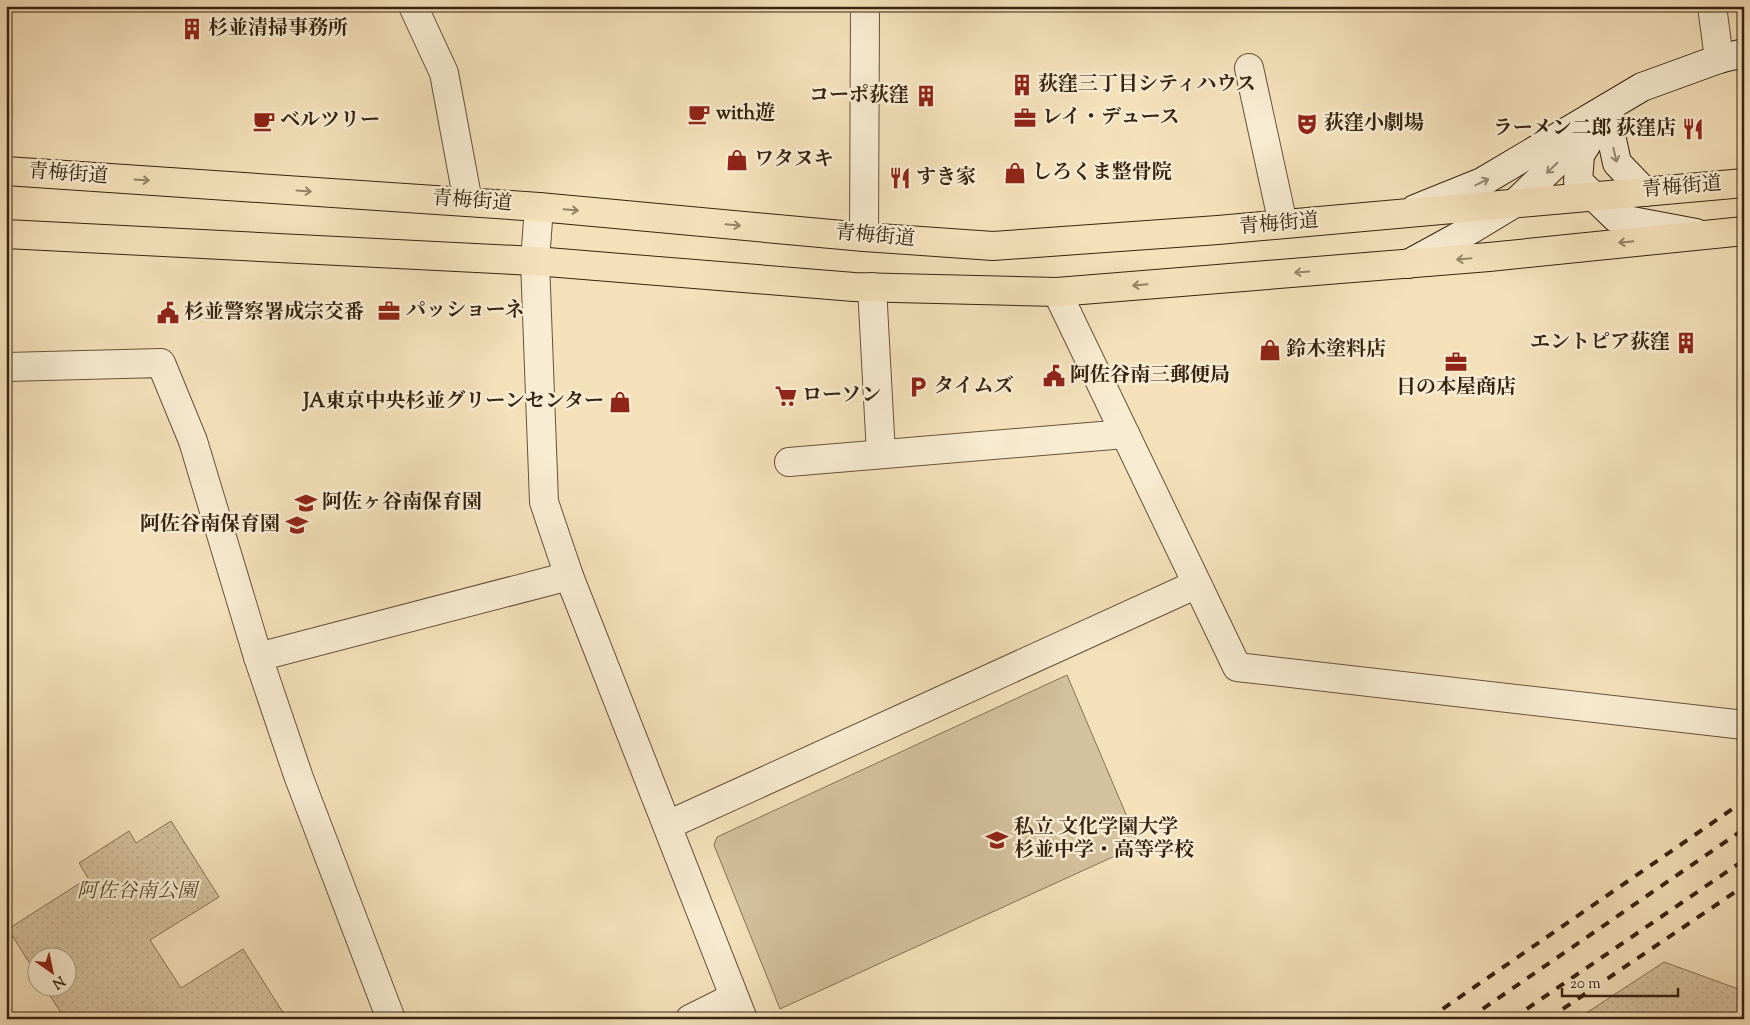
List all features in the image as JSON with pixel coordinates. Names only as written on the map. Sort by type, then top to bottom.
[{"type":"main road","name":"青梅街道","points":[[6,171],[539,207],[864,237],[993,246],[1404,214],[1744,183]]},
{"type":"main road","points":[[6,234],[535,262],[872,287],[1056,292],[1489,257],[1744,231]]},
{"type":"street","points":[[413,6],[444,72],[468,202]]},
{"type":"street","points":[[864,237],[865,6]]},
{"type":"street","points":[[1404,214],[1482,182],[1642,87],[1731,56],[1712,6]]},
{"type":"street","points":[[1249,68],[1284,224]]},
{"type":"street","points":[[1609,107],[1611,135],[1617,163],[1645,192]]},
{"type":"street","points":[[1609,107],[1580,155],[1578,181],[1616,218],[1702,234]]},
{"type":"street","points":[[1408,264],[1515,203],[1570,150],[1609,107]]},
{"type":"street","points":[[539,207],[535,262],[544,502],[569,576],[739,1008],[690,1019]]},
{"type":"street","points":[[872,287],[882,454]]},
{"type":"street","points":[[1056,292],[1237,667],[1744,725]]},
{"type":"street","points":[[6,367],[161,363],[193,441],[258,657],[299,778],[392,1019]]},
{"type":"street","points":[[789,462],[1125,434]]},
{"type":"street","points":[[258,657],[569,576]]},
{"type":"street","points":[[668,825],[1197,584]]},
{"type":"green space","points":[[1067,675],[1139,845],[780,1009],[714,845],[717,837]]},
{"type":"green space","name":"阿佐谷南公園","points":[[171,821],[219,897],[150,940],[181,988],[243,949],[287,1019],[65,1019],[51,998],[78,998],[78,948],[28,948],[28,961],[8,929],[88,878],[79,863],[129,831],[136,843]]},
{"type":"green space","points":[[1664,962],[1744,991],[1744,1019],[1577,1019]]},
{"type":"railway","points":[[1428,1019],[1744,801]]},
{"type":"railway","points":[[1468,1019],[1744,829]]},
{"type":"railway","points":[[1512,1019],[1744,860]]},
{"type":"railway","points":[[1548,1019],[1744,886]]},
{"type":"place","name":"杉並清掃事務所","points":[[192,29]]},
{"type":"place","name":"荻窪三丁目シティハウス","points":[[1022,85]]},
{"type":"place","name":"コーポ荻窪","points":[[926,96]]},
{"type":"place","name":"with遊","points":[[699,114]]},
{"type":"place","name":"レイ・デュース","points":[[1025,118]]},
{"type":"place","name":"ベルツリー","points":[[264,121]]},
{"type":"place","name":"荻窪小劇場","points":[[1307,124]]},
{"type":"place","name":"ラーメン二郎 荻窪店","points":[[1693,129]]},
{"type":"place","name":"ワタヌキ","points":[[737,160]]},
{"type":"place","name":"しろくま整骨院","points":[[1015,173]]},
{"type":"place","name":"すき家","points":[[900,178]]},
{"type":"place","name":"パッショーネ","points":[[389,311]]},
{"type":"place","name":"杉並警察署成宗交番","points":[[168,313]]},
{"type":"place","name":"エントピア荻窪","points":[[1686,343]]},
{"type":"place","name":"鈴木塗料店","points":[[1270,350]]},
{"type":"place","name":"日の本屋商店","points":[[1456,362]]},
{"type":"place","name":"阿佐谷南三郵便局","points":[[1054,376]]},
{"type":"place","name":"タイムズ","points":[[918,387]]},
{"type":"place","name":"ローソン","points":[[786,396]]},
{"type":"place","name":"JA東京中央杉並グリーンセンター","points":[[620,402]]},
{"type":"place","name":"阿佐ヶ谷南保育園","points":[[306,503]]},
{"type":"place","name":"阿佐谷南保育園","points":[[297,525]]},
{"type":"place","name":"私立 文化学園大学 杉並中学・高等学校","points":[[997,840]]}]
